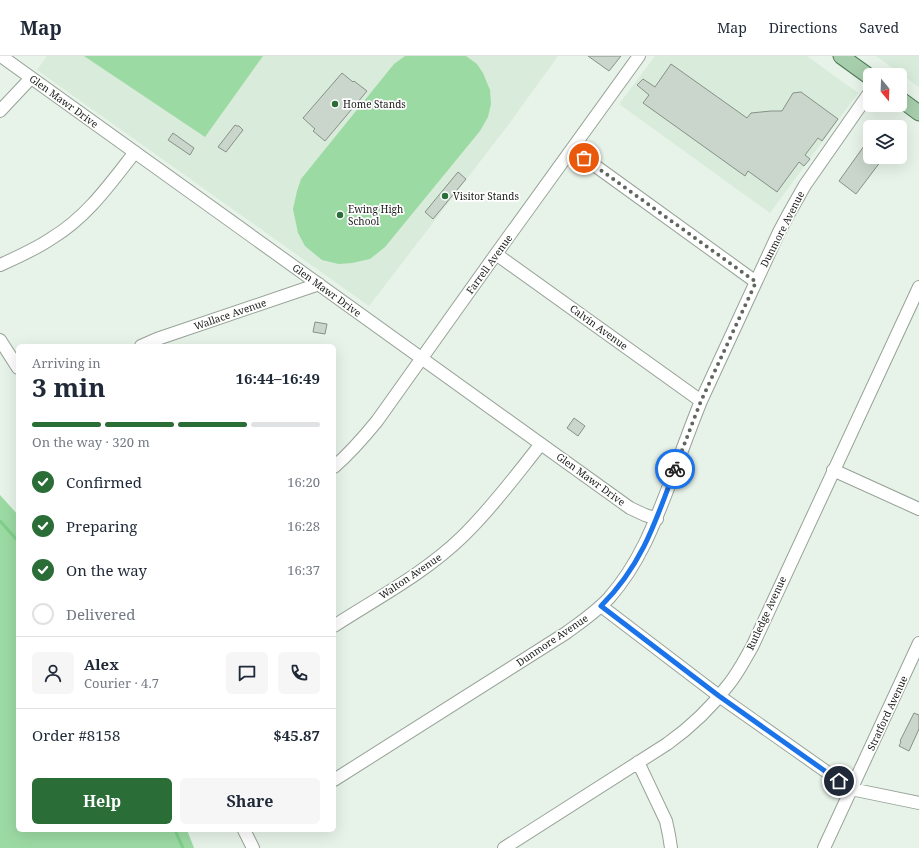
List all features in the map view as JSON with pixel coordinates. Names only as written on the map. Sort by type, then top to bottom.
[{"type":"main road","points":[[841,56],[863,72]]},
{"type":"main road","points":[[907,104],[919,113]]},
{"type":"street","name":"Glen Mawr Drive","points":[[1,56],[630,508],[657,519]]},
{"type":"street","name":"Farrell Avenue","points":[[336,465],[362,439],[377,421],[639,56]]},
{"type":"street","points":[[0,111],[31,78]]},
{"type":"street","name":"Dunmore Avenue","points":[[336,779],[566,633],[601,606],[622,583],[646,544],[657,519],[701,401],[779,232],[805,185],[863,102]]},
{"type":"street","points":[[572,149],[756,282]]},
{"type":"street","points":[[0,265],[32,250],[52,238],[86,212],[99,198],[135,152]]},
{"type":"street","name":"Calvin Avenue","points":[[496,254],[701,401]]},
{"type":"street","name":"Wallace Avenue","points":[[159,342],[319,284]]},
{"type":"street","name":"Rutledge Avenue","points":[[504,848],[667,744],[704,714],[730,683],[752,647],[919,287]]},
{"type":"street","points":[[0,340],[16,365]]},
{"type":"street","name":"Walton Avenue","points":[[336,625],[420,572],[462,538],[487,511],[541,444]]},
{"type":"street","points":[[833,470],[919,510]]},
{"type":"street","points":[[601,606],[719,696],[851,790],[919,803]]},
{"type":"street","name":"Stratford Avenue","points":[[824,848],[919,643]]},
{"type":"street","points":[[638,762],[666,821],[671,848]]},
{"type":"street","points":[[249,832],[253,848]]},
{"type":"shaded area","name":"Ewing High School","points":[[47,56],[558,56],[509,124],[369,306],[37,70]]},
{"type":"shaded area","points":[[655,56],[807,56],[858,93],[770,213],[619,104]]},
{"type":"shaded area","points":[[876,56],[919,56],[919,87],[907,78],[907,68],[893,68]]},
{"type":"green space","points":[[84,56],[263,56],[205,137]]},
{"type":"green space","points":[[405,56],[466,56],[477,64],[483,73],[490,90],[491,104],[488,117],[480,131],[385,247],[370,259],[352,263],[339,264],[322,260],[305,246],[298,233],[293,209],[301,179],[394,64]]},
{"type":"green space","points":[[0,495],[16,513],[16,832],[188,832],[194,848],[0,848]]},
{"type":"building","points":[[588,56],[621,56],[609,71]]},
{"type":"building","points":[[671,64],[747,118],[751,113],[782,111],[793,93],[801,92],[838,119],[822,141],[818,138],[805,155],[810,159],[804,166],[799,162],[777,192],[748,171],[745,176],[643,103],[649,95],[637,85],[643,79],[655,87]]},
{"type":"building","name":"Home Stands","points":[[342,73],[367,91],[325,141],[313,131],[315,129],[303,118]]},
{"type":"building","points":[[235,125],[239,126],[243,130],[226,152],[218,147]]},
{"type":"building","points":[[173,133],[194,148],[190,155],[168,140]]},
{"type":"building","points":[[863,147],[863,164],[879,164],[856,194],[839,181]]},
{"type":"building","name":"Visitor Stands","points":[[458,172],[466,179],[433,219],[425,212]]},
{"type":"building","points":[[315,322],[327,324],[325,334],[313,332]]},
{"type":"building","points":[[574,418],[585,426],[578,436],[567,428]]},
{"type":"building","points":[[914,713],[919,715],[919,729],[909,751],[899,746]]},
{"type":"waterway","points":[[0,521],[16,539]]},
{"type":"waterway","points":[[176,832],[183,848]]},
{"type":"way so far","points":[[584,158],[756,282],[701,401],[675,469]]},
{"type":"place","name":"Home Stands","points":[[335,104]]},
{"type":"place","name":"Visitor Stands","points":[[445,196]]},
{"type":"place","name":"Ewing High School","points":[[340,215]]},
{"type":"route","points":[[675,469],[657,519],[646,544],[622,583],[601,606],[719,696],[839,781]]}]
